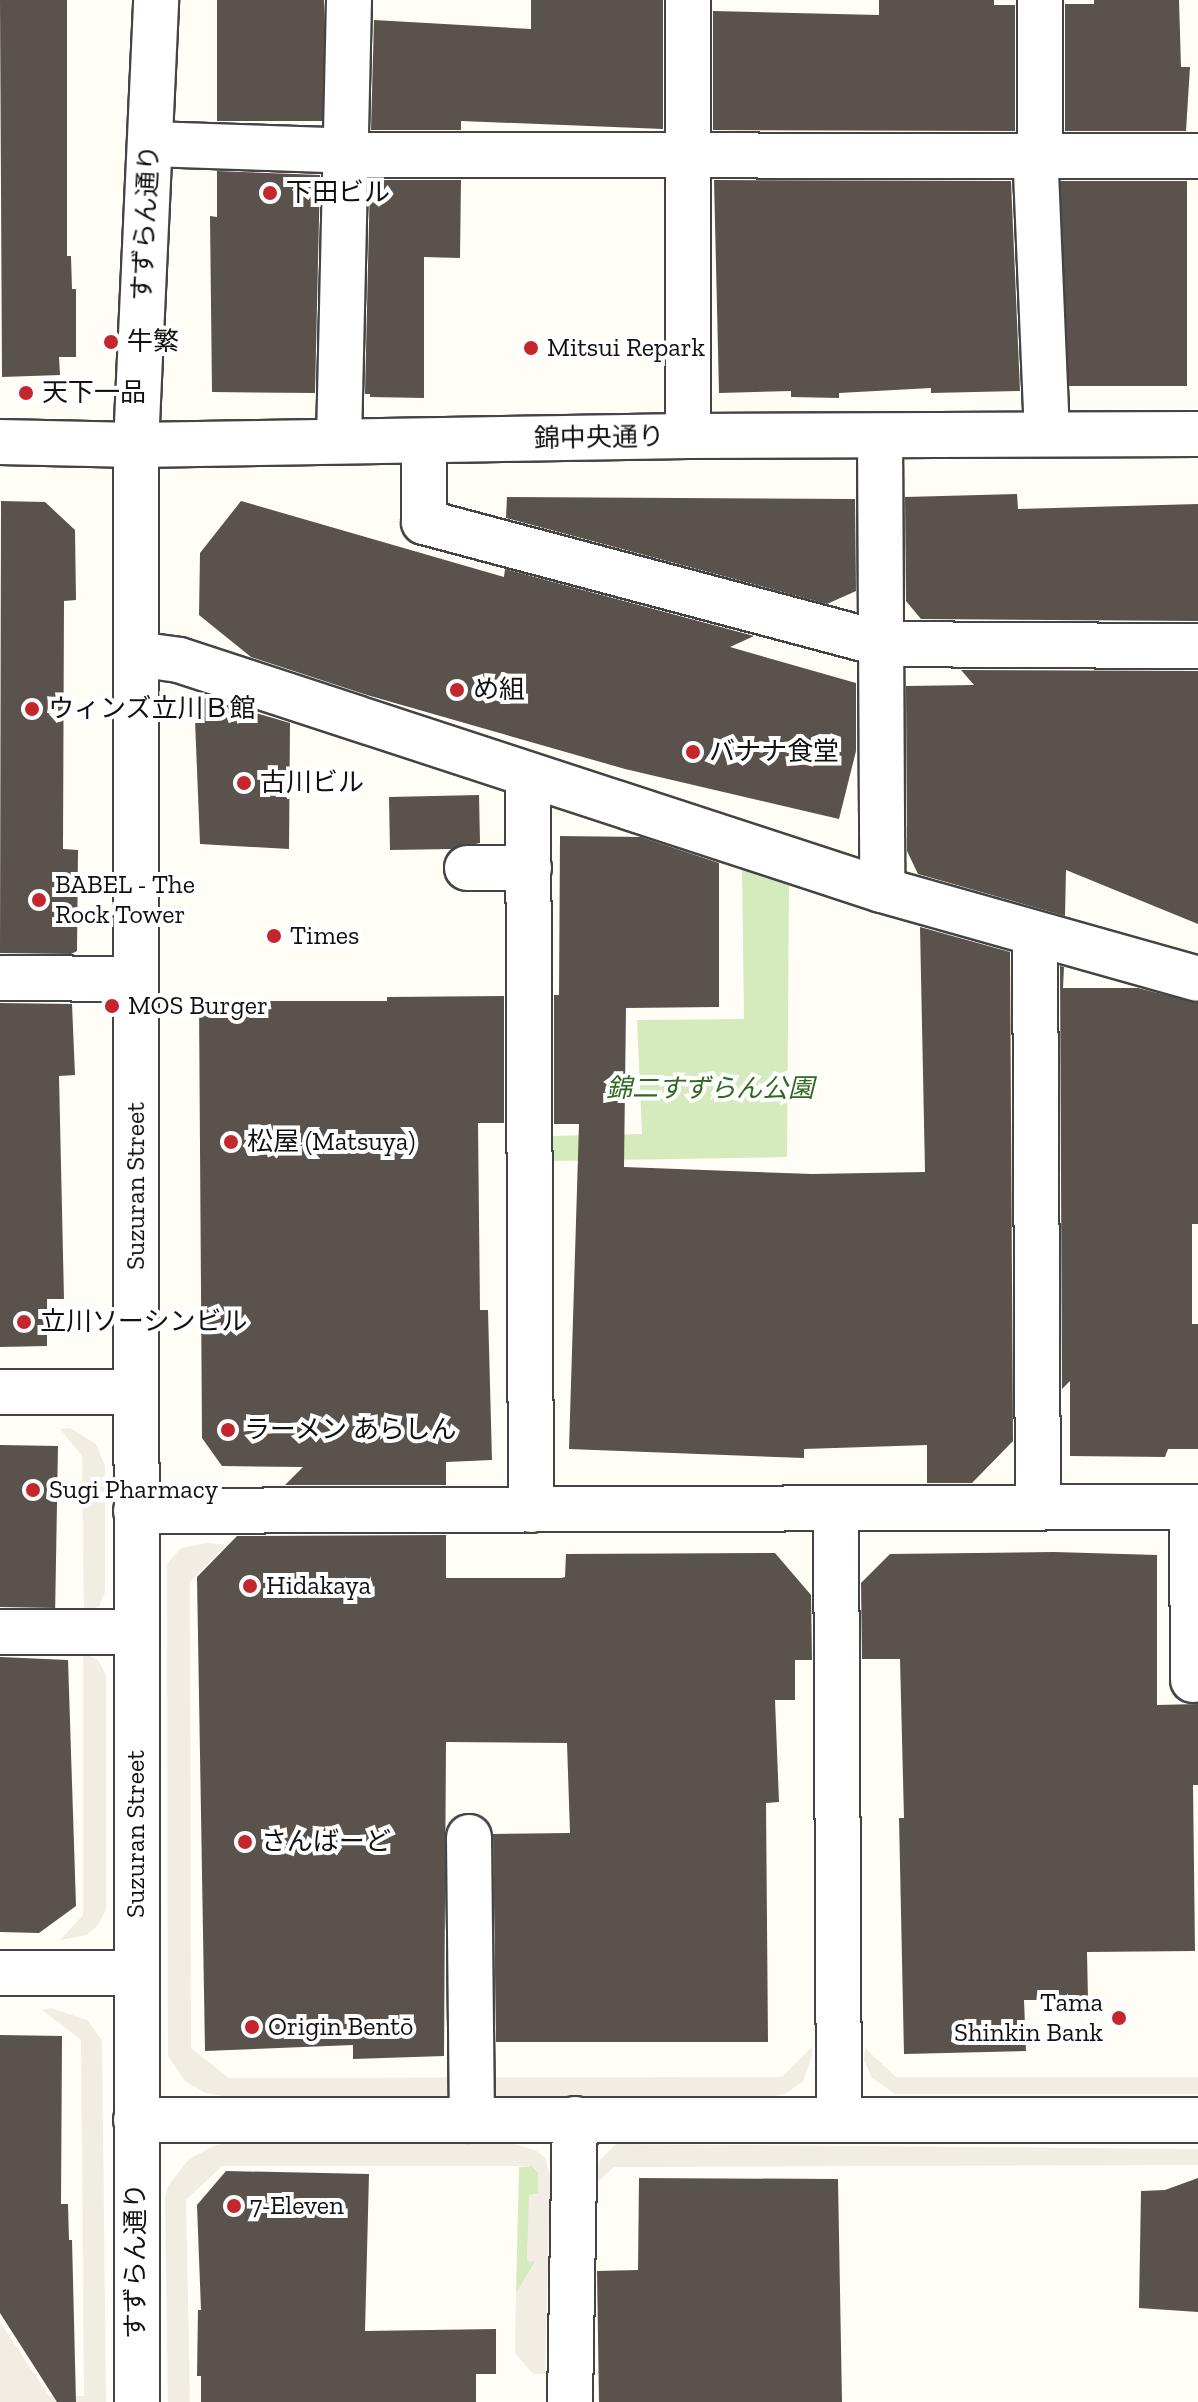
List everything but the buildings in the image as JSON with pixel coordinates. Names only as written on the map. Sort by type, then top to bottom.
[{"type":"street","name":"すずらん通り","points":[[136,445],[156,0]]},
{"type":"street","points":[[339,441],[349,0]]},
{"type":"street","points":[[688,0],[688,436]]},
{"type":"street","points":[[1040,0],[1040,155],[1036,172],[1047,434]]},
{"type":"street","points":[[150,144],[328,150],[346,155],[1198,156]]},
{"type":"street","name":"錦中央通り","points":[[0,442],[136,445],[688,436],[1198,434]]},
{"type":"street","points":[[880,436],[882,890]]},
{"type":"street","points":[[424,441],[424,522],[881,644],[1198,646]]},
{"type":"street","name":"Suzuran Street","points":[[136,445],[136,2120]]},
{"type":"street","points":[[136,654],[179,660],[882,890],[1198,979]]},
{"type":"street","points":[[528,775],[531,1510]]},
{"type":"street","points":[[467,868],[529,868]]},
{"type":"street","points":[[1035,935],[1038,1508]]},
{"type":"street","points":[[0,978],[136,979]]},
{"type":"street","points":[[0,1392],[136,1392]]},
{"type":"street","points":[[136,1511],[1195,1507],[1193,1680]]},
{"type":"street","points":[[836,1508],[839,2119]]},
{"type":"street","points":[[0,1632],[136,1632]]},
{"type":"street","points":[[469,1837],[472,2120]]},
{"type":"street","points":[[0,1973],[136,1973]]},
{"type":"street","points":[[570,2402],[575,2119]]},
{"type":"street","name":"すずらん通り","points":[[136,2120],[137,2402]]},
{"type":"street","points":[[136,2120],[1198,2120]]},
{"type":"green space","name":"錦二すずらん公園","points":[[742,870],[789,885],[787,1157],[551,1161],[552,1136],[642,1134],[637,1020],[744,1019]]},
{"type":"green space","points":[[532,2166],[538,2172],[538,2194],[530,2195],[527,2261],[536,2261],[516,2293],[519,2167]]},
{"type":"shaded area","points":[[70,1428],[96,1444],[105,1466],[105,1592],[99,1606],[84,1615],[82,1456],[60,1429]]},
{"type":"shaded area","points":[[208,1543],[226,1545],[190,1582],[191,2048],[229,2078],[782,2077],[812,2047],[803,2081],[787,2093],[775,2096],[228,2097],[205,2093],[185,2081],[168,2056],[167,1564],[181,1548]]},
{"type":"shaded area","points":[[83,1653],[98,1660],[106,1675],[106,1910],[98,1925],[87,1935],[60,1940],[83,1915]]},
{"type":"shaded area","points":[[51,2008],[87,2020],[102,2040],[106,2402],[0,2402],[0,2322],[49,2396],[84,2396],[81,2040],[42,2010]]},
{"type":"shaded area","points":[[865,2048],[896,2077],[1198,2077],[1198,2094],[895,2094],[872,2078],[864,2060]]},
{"type":"shaded area","points":[[228,2142],[514,2144],[537,2151],[545,2158],[550,2175],[545,2374],[533,2374],[515,2353],[516,2293],[536,2262],[527,2261],[529,2195],[538,2194],[538,2172],[533,2166],[222,2166],[186,2200],[190,2402],[168,2402],[165,2197],[168,2186],[189,2159]]},
{"type":"shaded area","points":[[616,2144],[1198,2149],[1198,2165],[614,2167],[594,2185],[600,2160]]},
{"type":"place","name":"下田ビル","points":[[270,193]]},
{"type":"place","name":"牛繁","points":[[111,342]]},
{"type":"place","name":"Mitsui Repark","points":[[531,348]]},
{"type":"place","name":"天下一品","points":[[26,393]]},
{"type":"place","name":"め組","points":[[457,690]]},
{"type":"place","name":"ウィンズ立川Ｂ館","points":[[32,709]]},
{"type":"place","name":"バナナ食堂","points":[[693,752]]},
{"type":"place","name":"古川ビル","points":[[244,783]]},
{"type":"place","name":"BABEL - The Rock Tower","points":[[39,900]]},
{"type":"place","name":"Times","points":[[274,936]]},
{"type":"place","name":"MOS Burger","points":[[112,1006]]},
{"type":"place","name":"松屋 (Matsuya)","points":[[231,1142]]},
{"type":"place","name":"立川ソーシンビル","points":[[24,1322]]},
{"type":"place","name":"ラーメン あらしん","points":[[228,1430]]},
{"type":"place","name":"Sugi Pharmacy","points":[[33,1490]]},
{"type":"place","name":"Hidakaya","points":[[250,1586]]},
{"type":"place","name":"さんばーど","points":[[245,1842]]},
{"type":"place","name":"Tama Shinkin Bank","points":[[1119,2018]]},
{"type":"place","name":"Origin Bentō","points":[[252,2027]]},
{"type":"place","name":"7-Eleven","points":[[234,2206]]}]
